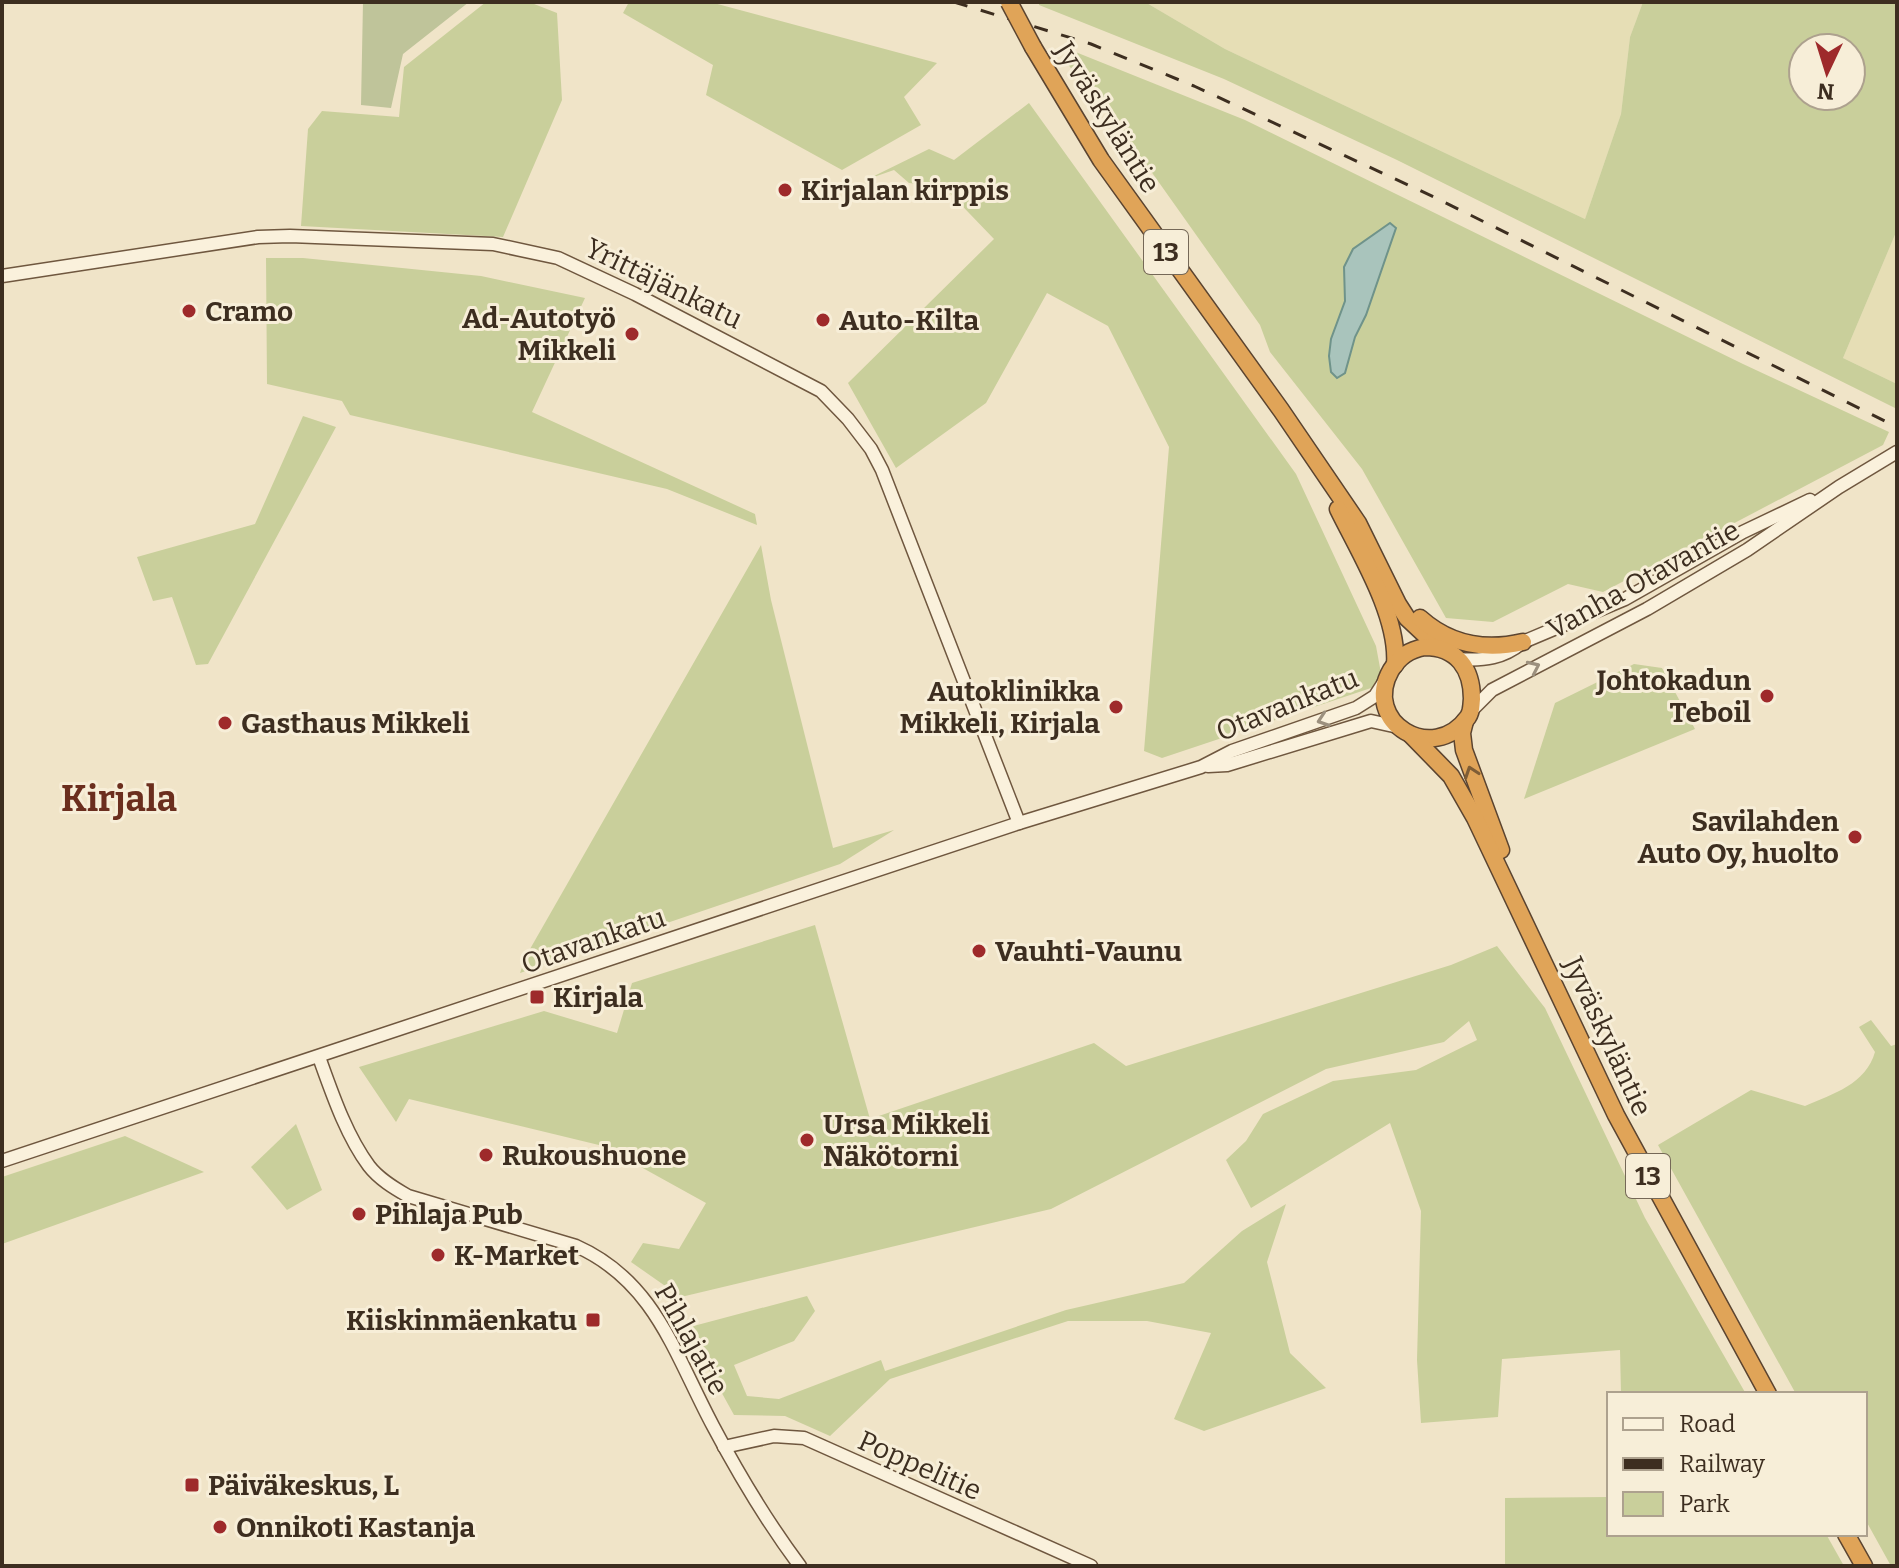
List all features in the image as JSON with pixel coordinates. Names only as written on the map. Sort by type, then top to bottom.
[{"type":"highway","name":"Jyväskyläntie","points":[[1009,2],[1101,160],[1358,523],[1407,618],[1438,647]]},
{"type":"highway","name":"Jyväskyläntie","points":[[1309,450],[1383,606],[1394,637],[1390,672]]},
{"type":"highway","points":[[1391,588],[1429,626],[1445,636],[1478,646],[1523,642]]},
{"type":"highway","points":[[1390,672],[1413,649],[1438,647]]},
{"type":"highway","name":"13","points":[[1438,647],[1459,659],[1468,673],[1472,687],[1468,716]]},
{"type":"highway","name":"13","points":[[1390,672],[1385,705],[1389,716],[1404,731]]},
{"type":"highway","name":"Jyväskyläntie","points":[[1468,716],[1462,742],[1471,773],[1540,953]]},
{"type":"highway","points":[[1404,731],[1427,739],[1443,737],[1455,732],[1468,716]]},
{"type":"highway","name":"Jyväskyläntie","points":[[1404,731],[1451,776],[1475,818],[1616,1115],[1767,1392]]},
{"type":"highway","points":[[1847,1536],[1864,1566]]},
{"type":"main road","name":"Yrittäjänkatu","points":[[2,276],[258,237],[493,244],[558,258],[792,374],[821,391],[848,419],[871,449],[882,470],[1019,823]]},
{"type":"main road","name":"Vanha Otavantie","points":[[1468,716],[1492,690],[1647,609],[1747,550],[1839,487],[1897,452]]},
{"type":"main road","name":"Vanha Otavantie","points":[[1459,659],[1489,659],[1512,651],[1523,642],[1625,599],[1743,532],[1839,487]]},
{"type":"main road","name":"Otavankatu","points":[[2,1161],[1019,823],[1201,767],[1232,751],[1356,708],[1375,696],[1390,672]]},
{"type":"main road","name":"Otavankatu","points":[[1201,767],[1227,765],[1371,721],[1404,731]]},
{"type":"main road","name":"Pihlajatie","points":[[319,1057],[345,1122],[369,1166],[389,1186],[408,1196],[576,1246],[597,1255],[630,1280],[656,1314],[724,1447],[769,1524],[800,1566]]},
{"type":"main road","name":"Poppelitie","points":[[724,1447],[774,1436],[804,1438],[1091,1566]]},
{"type":"shaded area","points":[[1145,2],[1643,2],[1630,37],[1621,114],[1585,219],[1225,49]]},
{"type":"shaded area","points":[[1897,230],[1897,384],[1843,358]]},
{"type":"green space","points":[[363,2],[469,2],[403,54],[391,108],[361,105]]},
{"type":"green space","points":[[486,2],[529,2],[557,13],[562,100],[503,237],[301,226],[308,129],[322,111],[399,117],[404,67]]},
{"type":"green space","points":[[629,2],[710,2],[937,63],[904,97],[921,125],[842,170],[706,95],[713,65],[623,13]]},
{"type":"green space","points":[[1039,2],[1145,2],[1225,49],[1585,219],[1621,114],[1630,37],[1643,2],[1897,2],[1897,230],[1843,358],[1897,384],[1897,409],[1397,160],[1224,79],[1039,5]]},
{"type":"green space","points":[[1073,51],[1245,120],[1743,364],[1889,432],[1883,445],[1603,592],[1568,584],[1493,622],[1446,618],[1362,469],[1270,352],[1260,325],[1148,167],[1063,58]]},
{"type":"green space","points":[[1029,103],[1296,474],[1376,646],[1383,684],[1162,758],[1144,751],[1169,447],[1108,326],[1047,293],[986,403],[896,468],[848,383],[994,239],[944,187],[909,183],[894,170],[868,179],[929,149],[954,160]]},
{"type":"green space","points":[[266,258],[303,258],[481,276],[585,298],[532,412],[755,514],[757,525],[667,489],[350,415],[342,401],[267,384]]},
{"type":"green space","points":[[303,416],[336,427],[208,664],[196,665],[172,597],[153,601],[137,557],[255,524]]},
{"type":"green space","points":[[761,545],[771,600],[833,848],[894,830],[840,864],[520,973],[526,956]]},
{"type":"green space","points":[[1634,664],[1662,668],[1695,729],[1524,799],[1555,703]]},
{"type":"green space","points":[[815,925],[870,1119],[1094,1043],[1126,1066],[1451,965],[1497,946],[1545,1008],[1645,1218],[1745,1392],[1621,1392],[1620,1350],[1502,1359],[1498,1417],[1421,1423],[1417,1360],[1421,1211],[1390,1123],[1251,1208],[1226,1160],[1246,1141],[1263,1114],[1333,1081],[1416,1070],[1477,1040],[1469,1021],[1444,1042],[1326,1069],[1051,1209],[681,1297],[631,1262],[643,1243],[679,1249],[706,1203],[603,1146],[409,1099],[396,1122],[359,1067],[544,1011],[617,1033],[632,983]]},
{"type":"green space","points":[[1871,1020],[1891,1046],[1897,1044],[1897,1566],[1891,1566],[1867,1523],[1867,1392],[1795,1392],[1658,1145],[1751,1090],[1805,1106],[1847,1086],[1864,1072],[1875,1052],[1859,1027]]},
{"type":"green space","points":[[296,1124],[322,1190],[287,1210],[251,1167]]},
{"type":"green space","points":[[125,1136],[204,1172],[2,1244],[2,1177]]},
{"type":"green space","points":[[1286,1204],[1267,1262],[1290,1353],[1326,1388],[1204,1431],[1174,1419],[1211,1333],[1147,1321],[1068,1321],[890,1379],[830,1436],[785,1416],[734,1415],[686,1328],[807,1296],[815,1311],[794,1341],[734,1365],[747,1396],[779,1399],[881,1360],[885,1371],[1066,1310],[1184,1283],[1242,1231]]},
{"type":"green space","points":[[1607,1497],[1607,1536],[1827,1536],[1844,1566],[1505,1566],[1505,1498]]},
{"type":"water","points":[[1390,223],[1396,228],[1366,315],[1355,337],[1345,373],[1337,378],[1331,372],[1329,356],[1331,339],[1345,301],[1344,267],[1353,249]]},
{"type":"railway","points":[[954,2],[1091,44],[1194,86],[1434,197],[1897,427]]},
{"type":"place","name":"Kirjalan kirppis","points":[[785,190]]},
{"type":"place","name":"Cramo","points":[[189,311]]},
{"type":"place","name":"Auto-Kilta","points":[[823,320]]},
{"type":"place","name":"Ad-Autotyö Mikkeli","points":[[632,334]]},
{"type":"place","name":"Johtokadun Teboil","points":[[1767,696]]},
{"type":"place","name":"Autoklinikka Mikkeli, Kirjala","points":[[1116,707]]},
{"type":"place","name":"Gasthaus Mikkeli","points":[[225,723]]},
{"type":"place","name":"Savilahden Auto Oy, huolto","points":[[1855,837]]},
{"type":"place","name":"Vauhti-Vaunu","points":[[979,951]]},
{"type":"place","name":"Kirjala","points":[[537,997]]},
{"type":"place","name":"Ursa Mikkeli Näkötorni","points":[[807,1140]]},
{"type":"place","name":"Rukoushuone","points":[[486,1155]]},
{"type":"place","name":"Pihlaja Pub","points":[[359,1214]]},
{"type":"place","name":"K-Market","points":[[438,1255]]},
{"type":"place","name":"Kiiskinmäenkatu","points":[[593,1320]]},
{"type":"place","name":"Päiväkeskus, L","points":[[192,1485]]},
{"type":"place","name":"Onnikoti Kastanja","points":[[220,1527]]},
{"type":"district","name":"Kirjala","points":[[119,798]]}]
